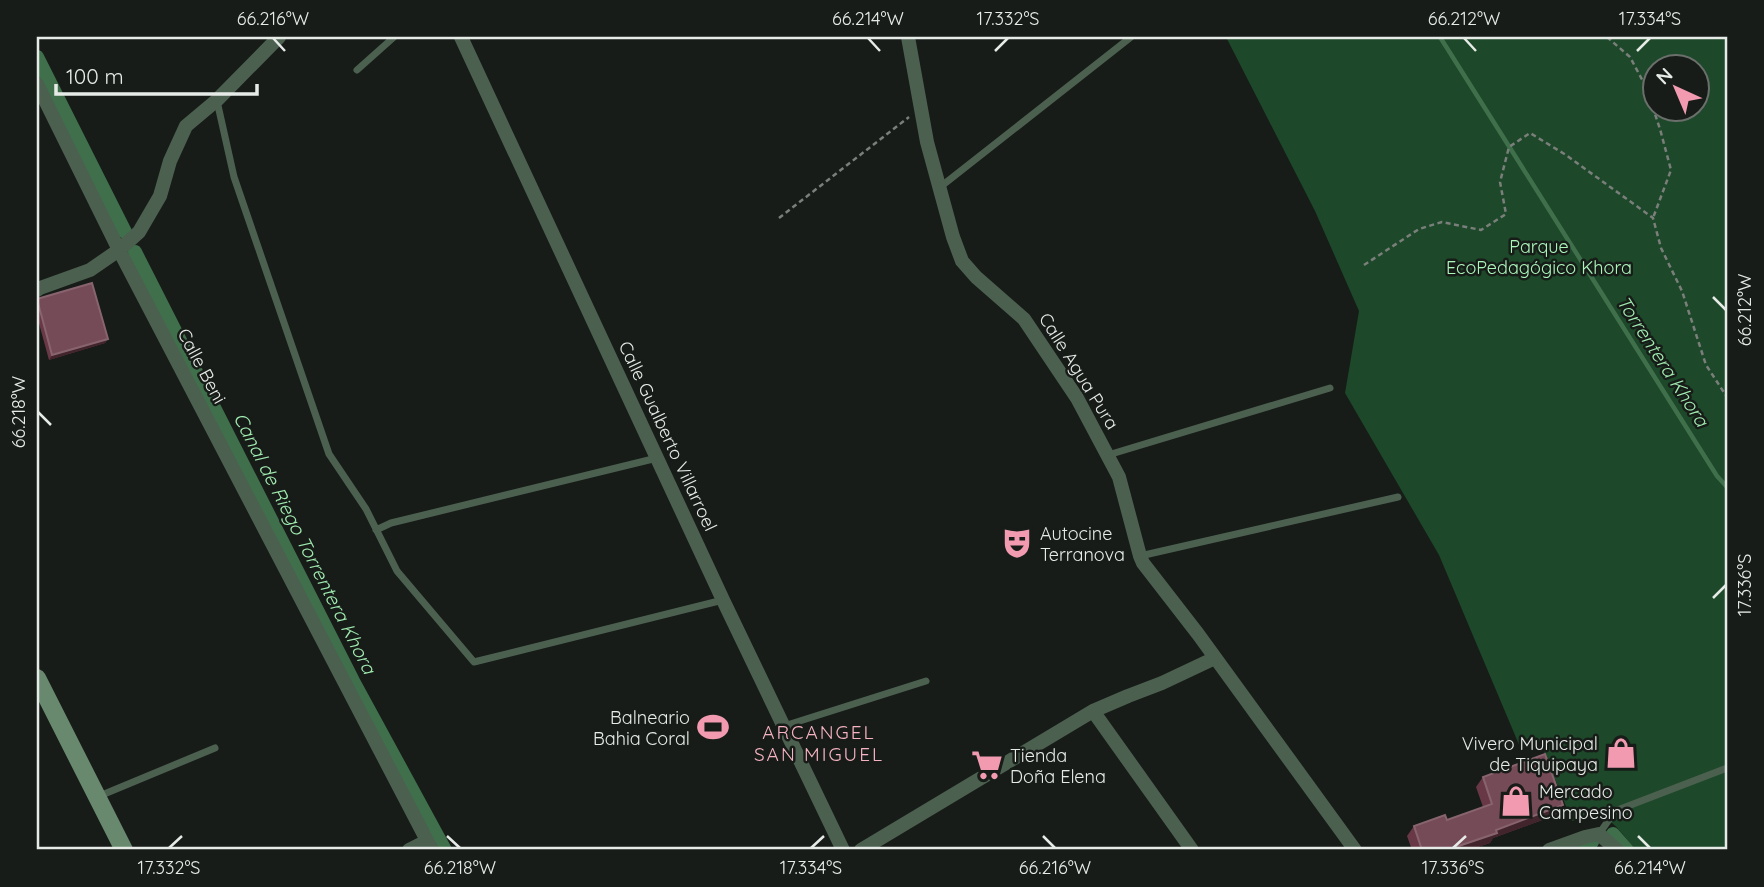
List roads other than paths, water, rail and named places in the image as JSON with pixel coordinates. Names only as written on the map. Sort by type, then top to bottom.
[{"type":"main road","points":[[37,678],[124,850]]},
{"type":"street","points":[[37,290],[90,270],[139,232],[160,196],[170,161],[186,127],[279,37]]},
{"type":"street","name":"Calle Gualberto Villarroel","points":[[461,37],[723,600],[843,850]]},
{"type":"street","name":"Calle Agua Pura","points":[[908,37],[920,108],[939,188],[962,261],[976,277],[1024,319],[1077,398],[1119,477],[1140,556],[1355,850]]},
{"type":"street","name":"Calle Beni","points":[[37,84],[119,250],[429,846]]},
{"type":"street","points":[[861,850],[1093,711],[1163,684],[1215,658]]},
{"type":"street","points":[[1093,711],[1192,850]]},
{"type":"street","points":[[1549,850],[1599,834],[1617,850]]},
{"type":"street","points":[[409,850],[429,846]]},
{"type":"lane","points":[[357,70],[394,37]]},
{"type":"lane","points":[[939,188],[1131,37]]},
{"type":"lane","points":[[216,100],[234,177],[329,454],[366,509],[397,571],[474,662],[723,600]]},
{"type":"lane","points":[[1108,455],[1331,388]]},
{"type":"lane","points":[[376,530],[391,523],[657,458]]},
{"type":"lane","points":[[1140,556],[1398,497]]},
{"type":"lane","points":[[783,726],[926,681]]},
{"type":"lane","points":[[96,798],[215,747]]},
{"type":"lane","points":[[1599,834],[1615,811],[1727,768]]},
{"type":"waterway","name":"Torrentera Khora","points":[[1440,37],[1717,476],[1727,487]]},
{"type":"waterway","name":"Canal de Riego Torrentera Khora","points":[[37,57],[125,232]]},
{"type":"waterway","name":"Canal de Riego Torrentera Khora","points":[[135,252],[353,681],[445,850]]},
{"type":"waterway","name":"Canal de Riego Torrentera Khora","points":[[1613,834],[1627,850]]},
{"type":"waterway","name":"Canal de Riego Torrentera Khora","points":[[1570,850],[1592,842]]},
{"type":"place","name":"Autocine Terranova","points":[[1017,543]]},
{"type":"place","name":"Balneario Bahia Coral","points":[[713,727]]},
{"type":"place","name":"Vivero Municipal de Tiquipaya","points":[[1621,753]]},
{"type":"place","name":"Tienda Doña Elena","points":[[987,765]]},
{"type":"place","name":"Mercado Campesino","points":[[1516,801]]},
{"type":"district","name":"ARCANGEL SAN MIGUEL","points":[[819,743]]},
{"type":"park label","name":"Parque EcoPedagógico Khora","points":[[1539,256]]}]
